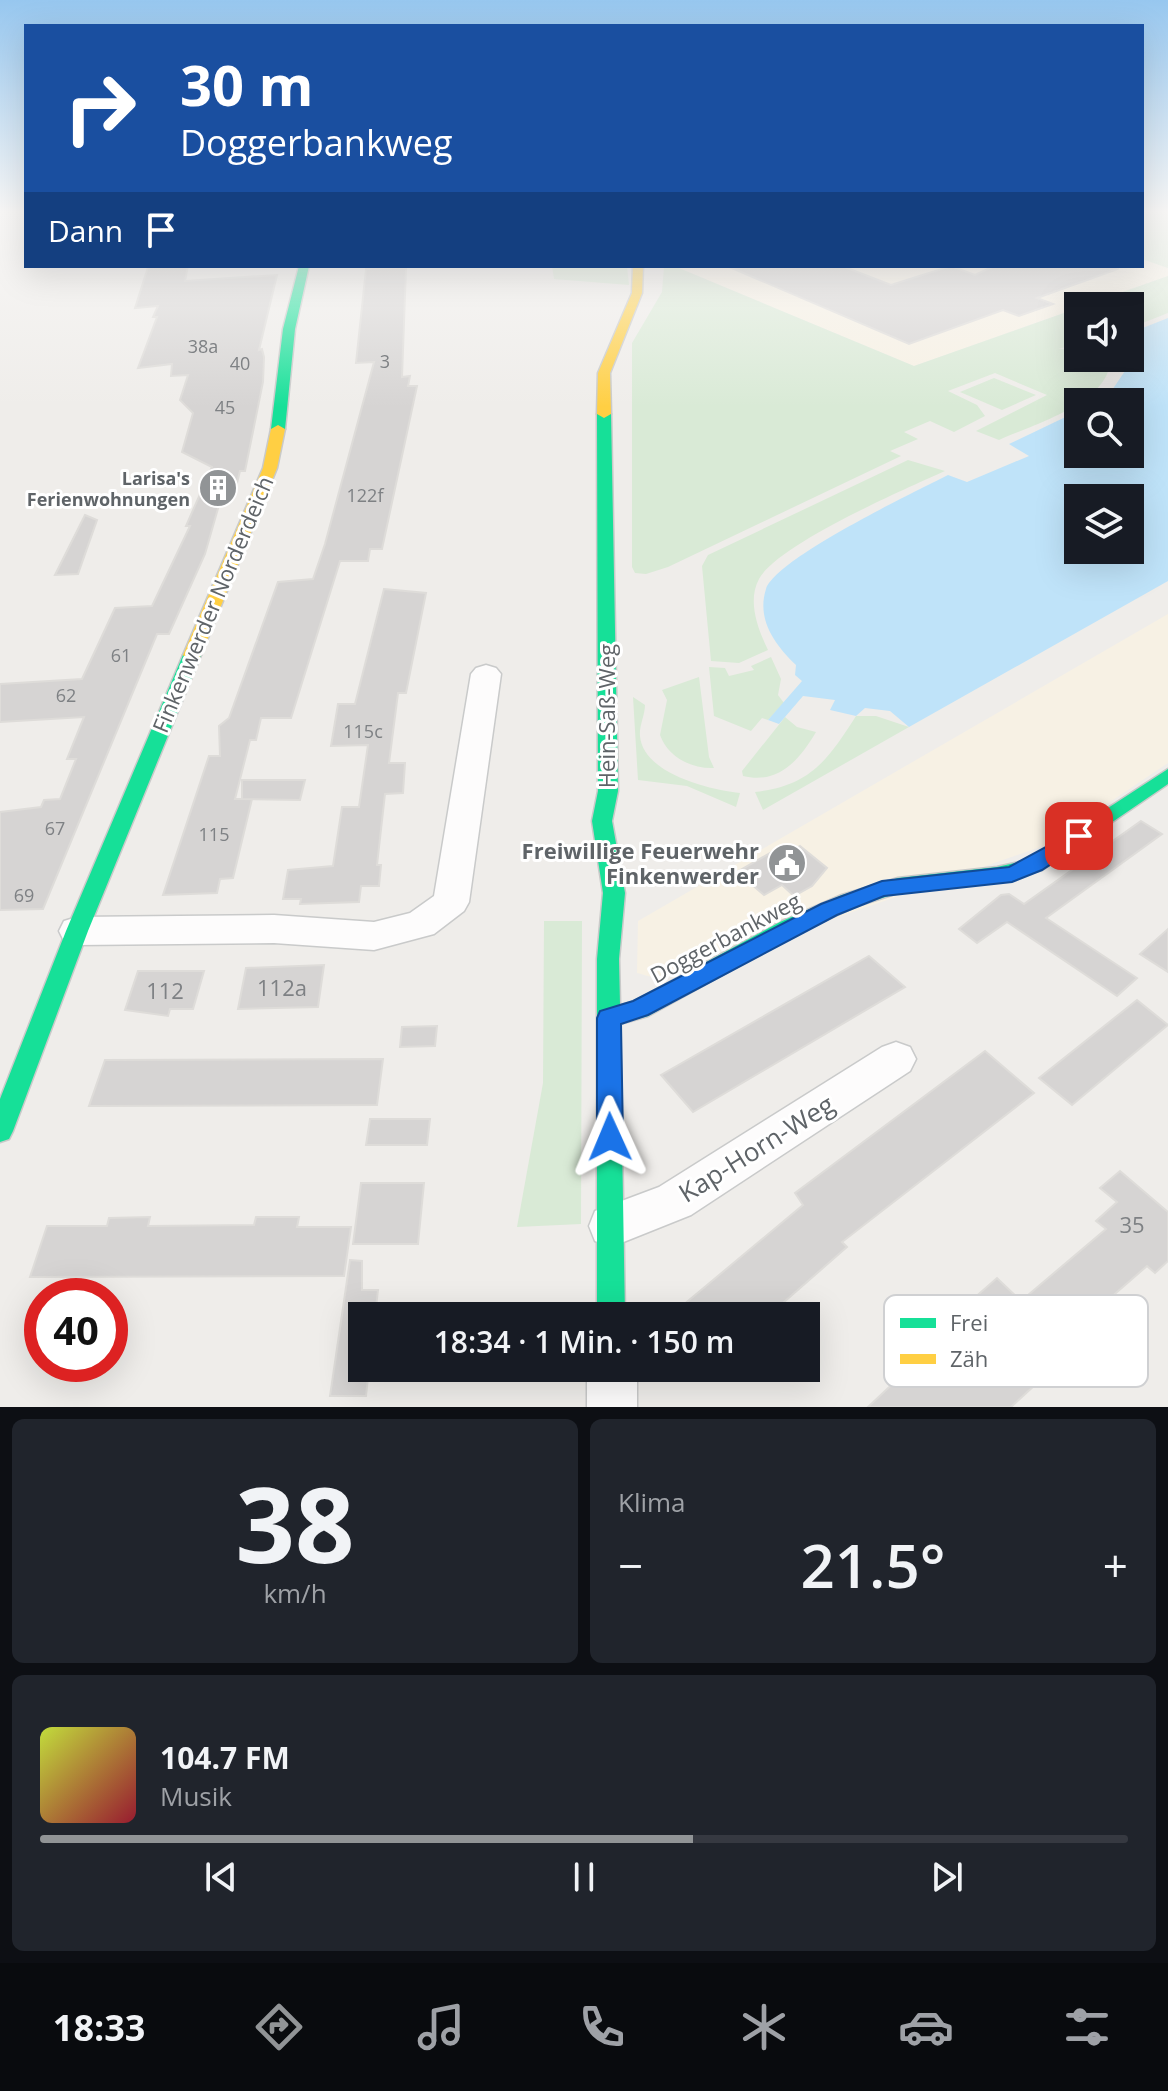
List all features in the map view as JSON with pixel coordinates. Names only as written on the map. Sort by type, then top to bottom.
[{"type":"street","name":"Finkenwerder Norderdeich","points":[[0,1131],[77,931],[270,468],[278,432],[289,329],[302,276]]},
{"type":"street","name":"Hein-Saß-Weg","points":[[611,1302],[609,1018],[613,880],[601,841],[600,816],[608,791],[604,373],[614,336],[640,290],[639,276]]},
{"type":"street","points":[[77,931],[274,929],[357,937],[392,933],[430,919],[451,902],[486,674]]},
{"type":"street","name":"Doggerbankweg","points":[[609,1018],[640,1009],[829,909],[882,889],[1012,874],[1035,865],[1168,775]]},
{"type":"street","name":"Kap-Horn-Weg","points":[[611,1226],[675,1201],[896,1059]]},
{"type":"street","points":[[612,1382],[612,1407]]},
{"type":"shaded area","points":[[697,276],[1168,276],[1123,292],[1064,292],[1064,313],[914,366]]},
{"type":"shaded area","points":[[1168,614],[1168,763],[1046,845],[659,979],[637,973],[638,921]]},
{"type":"green space","points":[[553,276],[628,276],[629,285],[554,279]]},
{"type":"green space","points":[[663,276],[697,276],[914,366],[1064,313],[1064,348],[1058,349],[1064,349],[1064,372],[1107,372],[1097,388],[1064,388],[1064,412],[999,440],[976,431],[1047,395],[995,373],[948,391],[977,405],[985,416],[954,432],[930,421],[904,432],[918,439],[890,451],[901,456],[668,567],[646,574],[635,573],[632,567],[632,343],[662,292]]},
{"type":"green space","points":[[1168,276],[1168,313],[1144,322],[1144,292],[1123,292]]},
{"type":"green space","points":[[994,378],[1036,395],[1002,410],[960,392]]},
{"type":"green space","points":[[908,460],[945,471],[816,534],[771,565],[759,579],[754,596],[758,624],[768,650],[739,663],[711,661],[702,566],[708,555]]},
{"type":"green space","points":[[771,657],[781,679],[778,695],[784,703],[768,720],[762,718],[751,731],[714,716],[709,667],[725,668],[729,676],[754,670],[751,666]]},
{"type":"green space","points":[[699,677],[709,757],[714,768],[681,760],[669,750],[660,735],[667,700],[662,690]]},
{"type":"green space","points":[[633,697],[645,705],[640,736],[644,749],[653,761],[696,784],[740,793],[736,807],[687,786],[638,780]]},
{"type":"green space","points":[[856,716],[876,716],[909,727],[763,810],[755,792],[790,784],[816,768],[836,746]]},
{"type":"green space","points":[[785,717],[797,727],[816,732],[810,742],[787,768],[778,773],[756,778],[743,776],[742,771]]},
{"type":"green space","points":[[544,921],[582,921],[581,1224],[517,1227],[543,1083]]},
{"type":"water","points":[[1168,318],[1168,581],[909,727],[890,711],[865,708],[856,716],[830,710],[835,700],[803,696],[779,724],[768,720],[802,681],[795,675],[796,665],[775,641],[766,622],[766,589],[775,576],[794,560],[848,527],[948,475],[967,482],[1029,456],[1009,444],[1064,418],[1064,468],[1144,468],[1144,388],[1113,388],[1124,372],[1144,372],[1144,327]]},
{"type":"building","points":[[145,276],[186,276],[185,281],[277,276],[259,350],[262,349],[264,357],[263,382],[245,471],[240,471],[235,491],[223,491],[205,554],[169,634],[157,634],[43,909],[0,910],[0,812],[41,807],[44,800],[60,799],[76,759],[67,759],[84,717],[0,722],[0,684],[82,679],[115,608],[152,606],[190,526],[186,526],[212,467],[182,452],[193,413],[180,400],[188,375],[171,376],[172,364],[138,368],[157,317],[153,317],[158,306],[135,308]]},
{"type":"building","points":[[365,276],[406,276],[402,377],[410,376],[408,386],[417,386],[382,549],[370,549],[368,561],[340,561],[291,718],[261,718],[256,740],[250,740],[235,799],[252,799],[233,878],[220,879],[217,893],[163,895],[209,756],[220,756],[219,726],[229,718],[278,582],[313,579],[374,362],[356,363]]},
{"type":"building","points":[[750,276],[867,276],[891,285],[920,276],[1099,276],[1037,298],[1053,304],[1019,316],[1003,310],[909,344]]},
{"type":"building","points":[[85,515],[97,520],[78,574],[55,575]]},
{"type":"building","points":[[384,589],[426,593],[406,693],[398,693],[389,763],[405,763],[403,793],[385,794],[377,865],[381,865],[379,886],[361,886],[359,902],[300,904],[301,899],[283,899],[288,870],[333,866],[342,807],[359,807],[368,745],[331,746],[338,704],[355,704]]},
{"type":"building","points":[[242,780],[305,780],[300,800],[242,799]]},
{"type":"building","points":[[1141,821],[1162,834],[1046,918],[1137,978],[1117,996],[1007,922],[977,943],[959,929],[1001,895],[1009,894],[1024,904]]},
{"type":"building","name":"Freiwillige Feuerwehr Finkenwerder","points":[[800,846],[827,868],[812,886],[794,896],[782,885],[764,895],[737,872],[777,849],[784,855]]},
{"type":"building","points":[[1168,929],[1168,972],[1140,954]]},
{"type":"building","points":[[869,956],[905,987],[693,1112],[661,1075]]},
{"type":"building","points":[[324,965],[318,1007],[238,1009],[246,968]]},
{"type":"building","points":[[138,971],[204,971],[193,1009],[170,1009],[168,1016],[125,1010]]},
{"type":"building","points":[[1137,1000],[1168,1025],[1072,1105],[1039,1078]]},
{"type":"building","points":[[437,1026],[435,1046],[400,1047],[402,1027]]},
{"type":"building","points":[[985,1051],[1034,1093],[842,1242],[847,1247],[784,1302],[687,1302],[803,1205],[795,1193]]},
{"type":"building","points":[[383,1059],[377,1105],[89,1106],[105,1060]]},
{"type":"building","points":[[370,1119],[430,1119],[427,1145],[366,1145]]},
{"type":"building","points":[[1120,1171],[1168,1212],[1168,1261],[1155,1273],[1147,1266],[1114,1295],[1028,1295],[1106,1229],[1096,1221],[1117,1202],[1100,1188]]},
{"type":"building","points":[[361,1183],[424,1183],[418,1244],[353,1244]]},
{"type":"building","points":[[150,1217],[148,1226],[254,1225],[256,1217],[299,1217],[297,1227],[351,1227],[344,1276],[30,1277],[47,1226],[107,1226],[109,1218]]},
{"type":"building","points":[[350,1260],[362,1261],[362,1290],[378,1290],[377,1302],[348,1302],[348,1382],[368,1382],[366,1396],[330,1396]]},
{"type":"building","points":[[997,1278],[1015,1295],[978,1295]]},
{"type":"building","points":[[889,1387],[1033,1387],[1011,1407],[868,1407]]},
{"type":"traffic: fast","points":[[278,429],[289,329],[302,276]]},
{"type":"traffic: fast","points":[[604,414],[608,791],[602,821],[614,893],[608,959],[611,1302]]},
{"type":"traffic: fast","points":[[0,1131],[77,931],[192,655]]},
{"type":"traffic: fast","points":[[609,1018],[640,1009],[788,928],[849,900],[898,885],[997,875],[1035,865],[1168,775]]},
{"type":"traffic: slow","points":[[604,414],[604,373],[637,293],[638,276]]},
{"type":"traffic: slow","points":[[192,655],[270,468],[278,429]]},
{"type":"place","name":"Larisa's Ferienwohnungen","points":[[218,488]]},
{"type":"place","name":"Freiwillige Feuerwehr Finkenwerder","points":[[787,863]]},
{"type":"route","points":[[610,1137],[609,1018],[640,1009],[829,909],[882,889],[1012,874],[1035,865],[1079,836]]}]
